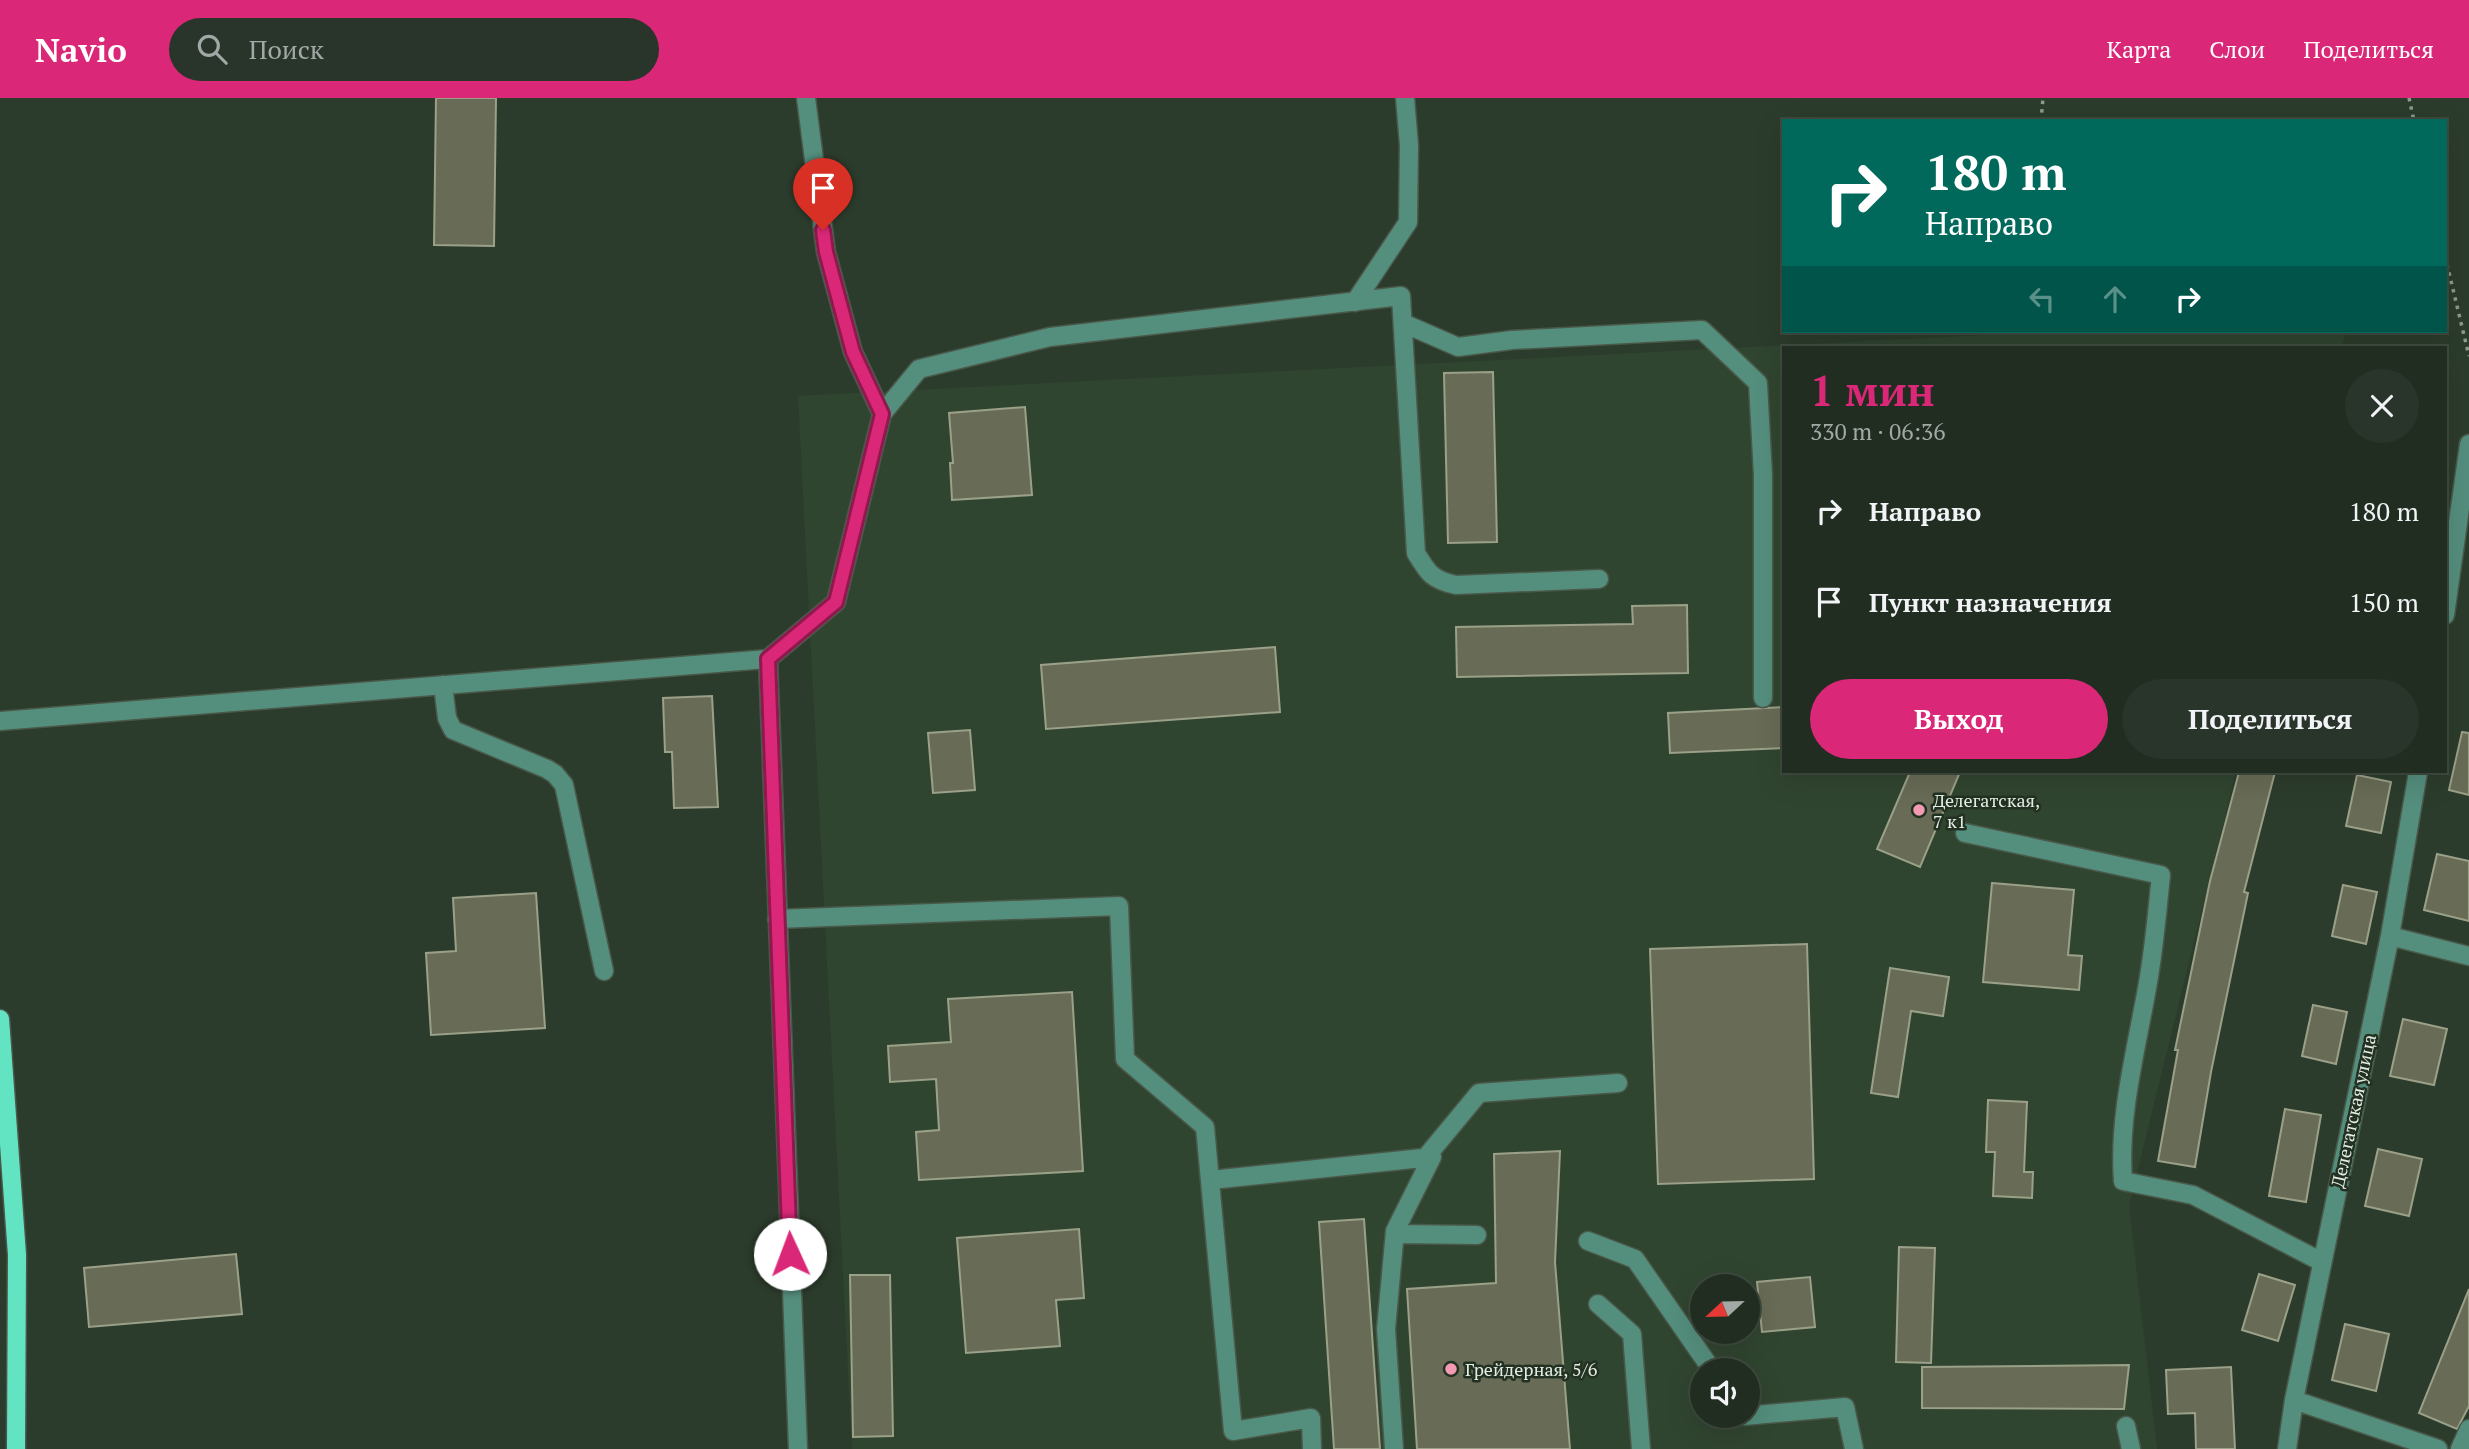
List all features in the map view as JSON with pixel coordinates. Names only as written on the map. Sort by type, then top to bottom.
[{"type":"main road","points":[[0,1019],[17,1255],[16,1449]]},
{"type":"street","points":[[806,98],[826,252],[853,352],[882,414]]},
{"type":"street","points":[[1355,302],[1408,222],[1409,145],[1405,98]]},
{"type":"street","points":[[0,720],[768,659],[836,602],[882,414],[919,369],[1050,337],[1401,296],[1416,553],[1429,574],[1443,582],[1456,585],[1599,579]]},
{"type":"street","points":[[1403,323],[1458,346],[1512,340],[1702,330],[1758,383],[1763,475],[1763,698]]},
{"type":"street","points":[[2447,601],[2469,444]]},
{"type":"street","points":[[768,659],[797,1449]]},
{"type":"street","points":[[443,685],[447,718],[453,730],[547,769],[564,785],[604,971]]},
{"type":"street","name":"Делегатская улица","points":[[2287,1449],[2294,1400],[2390,936],[2418,773]]},
{"type":"street","points":[[1965,833],[2161,875],[2148,983],[2121,1152],[2123,1181],[2193,1195],[2322,1262]]},
{"type":"street","points":[[778,919],[1119,906],[1125,1059],[1205,1127],[1233,1432],[1311,1418],[1312,1449]]},
{"type":"street","points":[[2390,936],[2469,956]]},
{"type":"street","points":[[1426,1157],[1479,1093],[1618,1083]]},
{"type":"street","points":[[1211,1180],[1432,1157],[1395,1234],[1386,1329],[1394,1449]]},
{"type":"street","points":[[1395,1234],[1478,1235]]},
{"type":"street","points":[[1588,1241],[1635,1259],[1704,1358]]},
{"type":"street","points":[[1598,1304],[1632,1334],[1641,1449]]},
{"type":"street","points":[[2294,1400],[2438,1449]]},
{"type":"street","points":[[1760,1415],[1846,1407],[1854,1449]]},
{"type":"street","points":[[2126,1426],[2131,1449]]},
{"type":"street","points":[[2460,1449],[2469,1429]]},
{"type":"path","points":[[2041,119],[2043,98]]},
{"type":"path","points":[[2409,98],[2414,119]]},
{"type":"path","points":[[2447,271],[2469,356]]},
{"type":"shaded area","points":[[2026,333],[2346,333],[2342,346],[1782,346],[1782,773],[2236,773],[2129,1205],[2157,1449],[852,1449],[798,396]]},
{"type":"building","points":[[436,98],[496,98],[494,246],[434,245]]},
{"type":"building","points":[[1493,372],[1497,542],[1448,543],[1444,373]]},
{"type":"building","points":[[1025,407],[1032,495],[952,500],[950,463],[953,463],[949,413]]},
{"type":"building","points":[[1687,605],[1688,673],[1457,677],[1456,627],[1633,624],[1632,606]]},
{"type":"building","points":[[1275,647],[1280,712],[1046,729],[1041,665]]},
{"type":"building","points":[[712,696],[718,807],[674,808],[672,752],[665,752],[663,698]]},
{"type":"building","points":[[1782,707],[1782,748],[1670,753],[1668,713]]},
{"type":"building","points":[[970,730],[975,790],[933,793],[928,733]]},
{"type":"building","points":[[2462,732],[2469,733],[2469,795],[2449,790]]},
{"type":"building","name":"Делегатская, 7 к1","points":[[1910,773],[1960,773],[1920,867],[1877,849]]},
{"type":"building","points":[[2239,773],[2275,773],[2244,892],[2248,893],[2211,1072],[2195,1167],[2158,1161],[2178,1050],[2175,1050],[2210,881]]},
{"type":"building","points":[[2357,775],[2391,782],[2381,833],[2346,826]]},
{"type":"building","points":[[2437,854],[2469,861],[2469,921],[2424,910]]},
{"type":"building","points":[[1992,883],[2074,890],[2068,955],[2082,956],[2079,990],[1983,982]]},
{"type":"building","points":[[2343,885],[2377,892],[2366,944],[2332,936]]},
{"type":"building","points":[[536,893],[545,1028],[431,1035],[426,953],[456,951],[453,898]]},
{"type":"building","points":[[1807,944],[1814,1179],[1658,1184],[1650,949]]},
{"type":"building","points":[[1890,968],[1949,977],[1943,1016],[1911,1011],[1898,1097],[1871,1093]]},
{"type":"building","points":[[1072,992],[1083,1171],[919,1180],[916,1132],[939,1130],[936,1079],[890,1082],[888,1046],[951,1042],[948,999]]},
{"type":"building","points":[[2313,1005],[2347,1012],[2336,1064],[2302,1056]]},
{"type":"building","points":[[2403,1019],[2447,1029],[2434,1085],[2390,1076]]},
{"type":"building","points":[[1988,1100],[2027,1102],[2024,1172],[2033,1172],[2032,1198],[1993,1196],[1995,1152],[1986,1152]]},
{"type":"building","points":[[2285,1109],[2321,1115],[2306,1202],[2269,1196]]},
{"type":"building","points":[[2378,1149],[2422,1159],[2409,1216],[2365,1206]]},
{"type":"building","points":[[1560,1151],[1555,1262],[1570,1449],[1417,1449],[1407,1289],[1496,1283],[1494,1154]]},
{"type":"building","points":[[1364,1219],[1380,1449],[1334,1449],[1319,1222]]},
{"type":"building","points":[[1079,1229],[1084,1298],[1056,1300],[1060,1346],[966,1353],[957,1238]]},
{"type":"building","points":[[1899,1247],[1935,1248],[1931,1363],[1896,1362]]},
{"type":"building","points":[[236,1254],[242,1314],[89,1327],[84,1268]]},
{"type":"building","points":[[2259,1274],[2295,1285],[2278,1341],[2242,1330]]},
{"type":"building","points":[[850,1275],[890,1275],[893,1436],[853,1437]]},
{"type":"building","points":[[1810,1277],[1815,1327],[1762,1332],[1760,1282]]},
{"type":"building","points":[[2469,1289],[2469,1406],[2457,1429],[2419,1413]]},
{"type":"building","points":[[2345,1324],[2389,1334],[2376,1391],[2332,1380]]},
{"type":"building","points":[[2129,1365],[2124,1409],[1922,1408],[1922,1367]]},
{"type":"building","points":[[2231,1367],[2235,1449],[2196,1449],[2195,1413],[2168,1414],[2166,1370]]},
{"type":"place","name":"Делегатская, 7 к1","points":[[1919,810]]},
{"type":"place","name":"Грейдерная, 5/6","points":[[1451,1369]]},
{"type":"route","points":[[790,1254],[768,659],[836,602],[882,414],[853,352],[826,252],[823,230]]}]
